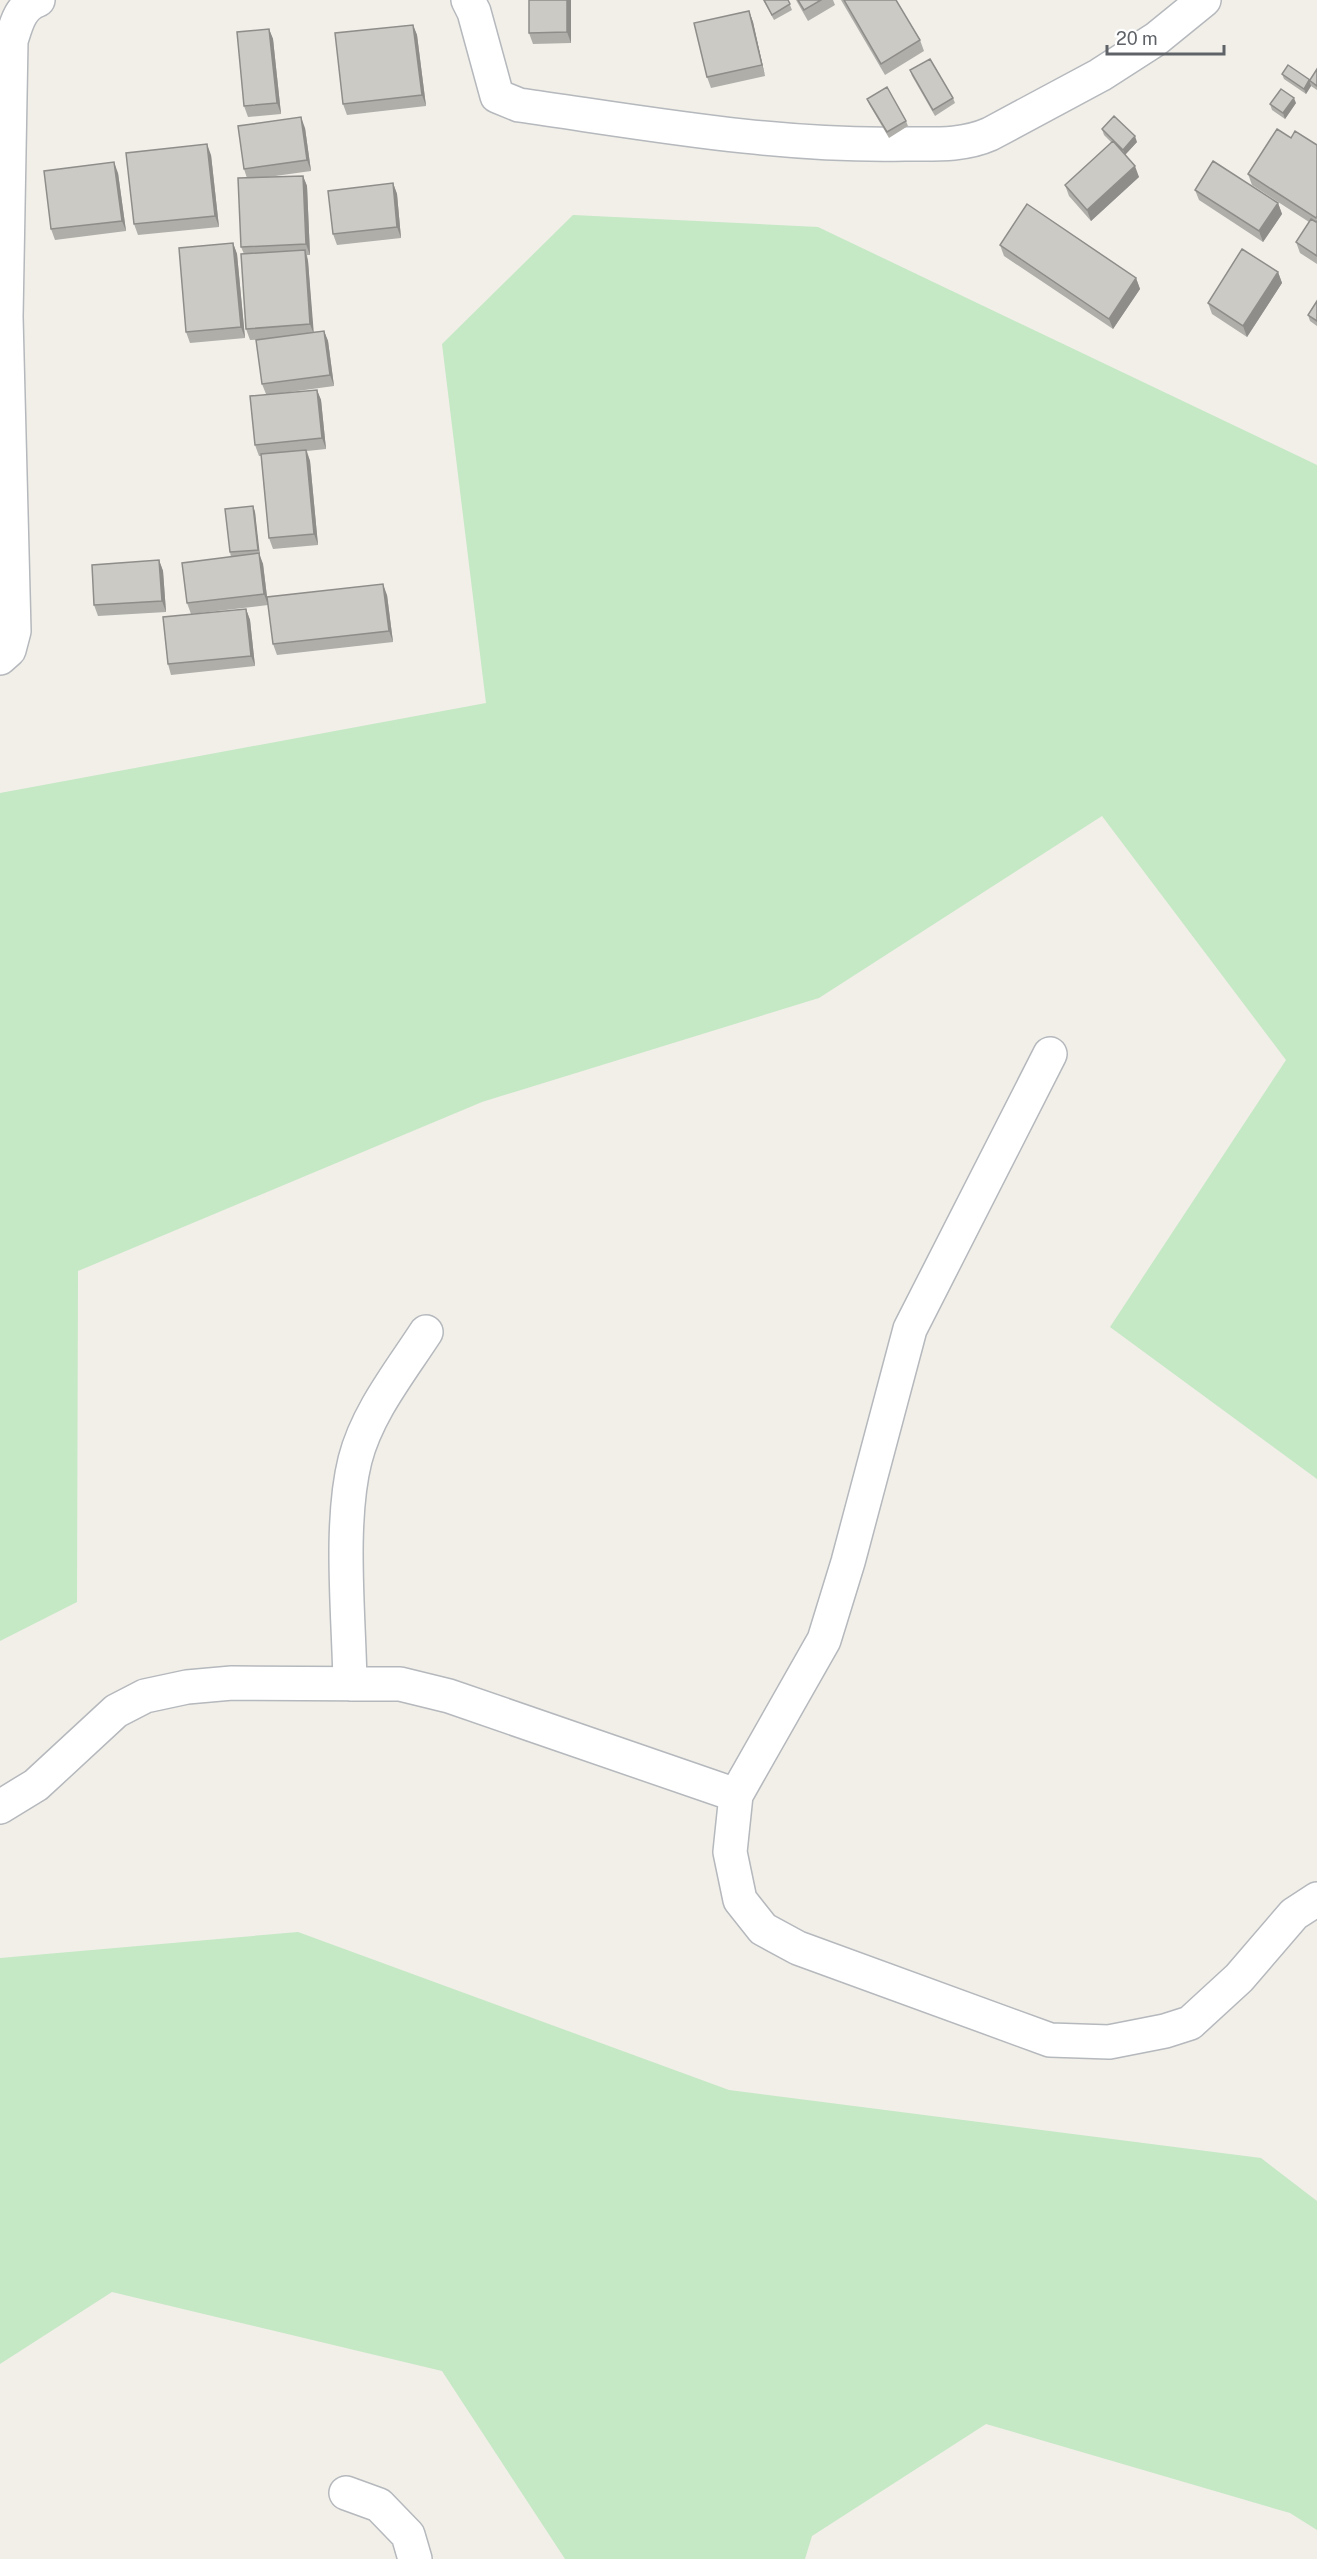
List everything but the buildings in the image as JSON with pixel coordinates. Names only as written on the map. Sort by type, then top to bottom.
[{"type":"street","points":[[0,658],[9,650],[14,631],[6,317],[11,41],[19,17],[33,2],[38,0]]},
{"type":"street","points":[[468,0],[474,12],[497,96],[519,105],[743,136],[864,145],[957,143],[974,141],[990,135],[1100,75],[1156,39],[1204,0]]},
{"type":"street","points":[[1050,1054],[910,1329],[848,1562],[824,1640],[736,1795],[730,1852],[740,1900],[763,1929],[798,1948],[1050,2040],[1109,2042],[1165,2031],[1190,2023],[1239,1978],[1294,1914],[1317,1899]]},
{"type":"street","points":[[350,1684],[348,1522],[356,1460],[378,1405],[426,1332]]},
{"type":"street","points":[[0,1807],[36,1785],[116,1711],[145,1696],[186,1687],[232,1683],[400,1684],[449,1696],[736,1795]]},
{"type":"street","points":[[346,2493],[379,2505],[408,2535],[416,2559]]},
{"type":"green space","points":[[573,215],[818,227],[1317,465],[1317,1479],[1110,1327],[1286,1060],[1102,816],[819,998],[482,1102],[78,1271],[77,1602],[0,1641],[0,793],[486,703],[442,344]]},
{"type":"green space","points":[[298,1932],[729,2090],[1261,2158],[1317,2201],[1317,2530],[1290,2513],[986,2424],[812,2536],[805,2559],[565,2559],[442,2371],[112,2292],[0,2364],[0,1958]]}]
